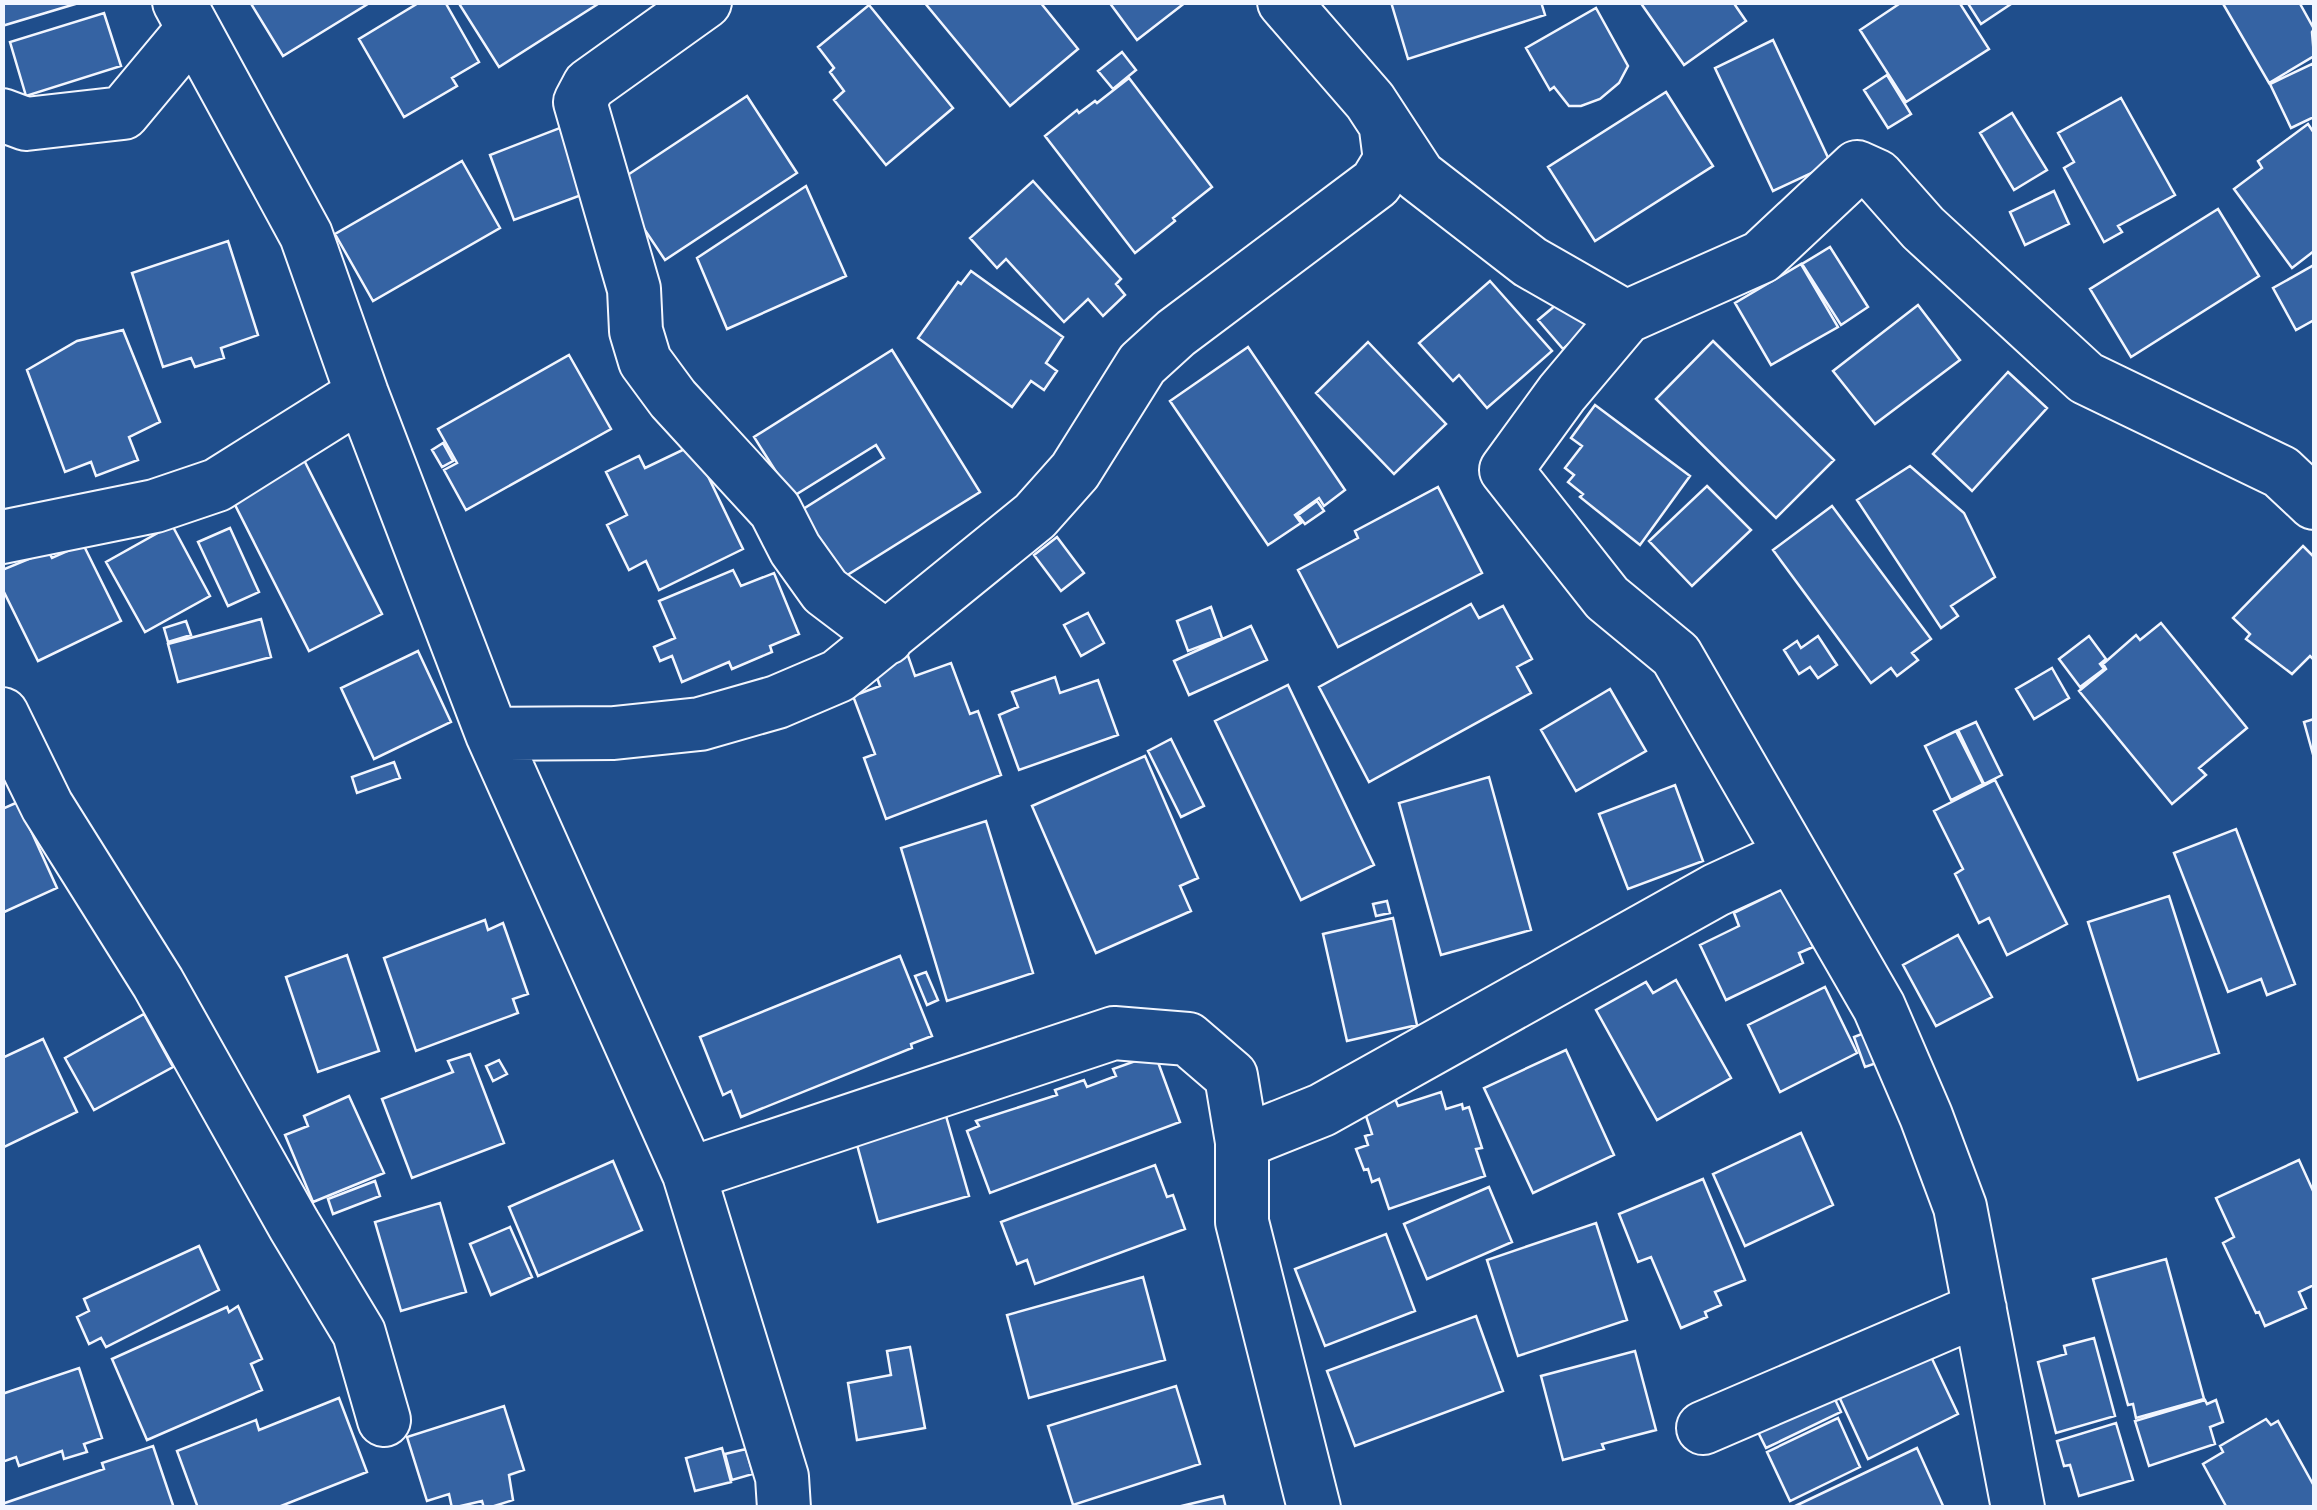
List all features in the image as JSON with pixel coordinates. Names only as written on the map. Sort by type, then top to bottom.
[{"type":"street","points":[[705,2],[589,84],[580,102],[634,289],[636,331],[645,361],[673,399],[775,510],[794,550],[826,591],[887,638]]},
{"type":"street","points":[[1284,2],[1370,101],[1386,129],[1390,160],[1398,179],[1626,317]]},
{"type":"street","points":[[2,114],[26,124],[123,113],[186,16],[306,234],[362,394],[492,734],[689,1174],[782,1477],[784,1508]]},
{"type":"street","points":[[2018,1508],[1960,1207],[1879,1007],[1676,655],[1607,598],[1506,470],[1562,393],[1626,317],[1761,257],[1857,167],[1877,176],[1922,228],[2086,378],[2282,472],[2314,503]]},
{"type":"street","points":[[492,734],[614,732],[700,724],[776,702],[838,676],[1034,516],[1075,471],[1142,364],[1176,332],[1398,179]]},
{"type":"street","points":[[2,536],[154,506],[217,485],[362,394]]},
{"type":"street","points":[[2,714],[47,806],[158,983],[294,1226],[359,1333],[384,1420]]},
{"type":"street","points":[[1242,1142],[1322,1110],[1716,890],[1790,856]]},
{"type":"street","points":[[689,1174],[1114,1033],[1188,1038],[1232,1076],[1242,1142],[1242,1222],[1314,1508]]},
{"type":"street","points":[[1703,1428],[1980,1308]]},
{"type":"building","points":[[2,2],[82,2],[2,26]]},
{"type":"building","points":[[250,2],[371,2],[283,56]]},
{"type":"building","points":[[420,2],[445,2],[479,62],[452,78],[457,86],[404,117],[359,39]]},
{"type":"building","points":[[458,2],[601,2],[499,67]]},
{"type":"building","points":[[924,2],[1040,2],[1078,49],[1010,106]]},
{"type":"building","points":[[1109,2],[1186,2],[1137,40]]},
{"type":"building","points":[[1391,2],[1541,2],[1545,15],[1408,59]]},
{"type":"building","points":[[1640,2],[1733,2],[1746,21],[1684,65]]},
{"type":"building","points":[[1902,2],[1959,2],[1989,49],[1906,102],[1860,30]]},
{"type":"building","points":[[1967,2],[2014,2],[1981,24]]},
{"type":"building","points":[[2222,2],[2299,2],[2314,29],[2314,56],[2269,83]]},
{"type":"building","points":[[869,5],[953,108],[886,165],[834,100],[844,91],[830,72],[834,68],[818,47]]},
{"type":"building","points":[[1596,8],[1628,66],[1619,83],[1600,99],[1569,106],[1554,87],[1550,90],[1526,48]]},
{"type":"building","points":[[104,13],[121,66],[26,96],[10,42]]},
{"type":"building","points":[[1773,40],[1831,164],[1773,191],[1715,68]]},
{"type":"building","points":[[1122,52],[1136,70],[1113,89],[1098,71]]},
{"type":"building","points":[[2314,63],[2314,117],[2291,128],[2270,84]]},
{"type":"building","points":[[1887,75],[1911,114],[1888,128],[1864,90]]},
{"type":"building","points":[[1129,78],[1212,187],[1135,253],[1045,136],[1077,110],[1079,113],[1097,103]]},
{"type":"building","points":[[1666,92],[1713,166],[1595,241],[1548,167]]},
{"type":"building","points":[[747,96],[797,173],[665,260],[614,184]]},
{"type":"building","points":[[2121,98],[2175,195],[2118,226],[2122,232],[2104,242],[2064,168],[2074,162],[2058,133]]},
{"type":"building","points":[[2012,113],[2047,170],[2014,190],[1980,133]]},
{"type":"building","points":[[570,124],[595,190],[514,220],[490,155]]},
{"type":"building","points":[[2308,124],[2314,133],[2314,251],[2292,268],[2234,189],[2262,168],[2258,161]]},
{"type":"building","points":[[462,161],[500,228],[373,301],[335,234]]},
{"type":"building","points":[[1033,181],[1121,279],[1116,284],[1125,295],[1103,316],[1088,299],[1064,322],[1006,259],[997,268],[970,238]]},
{"type":"building","points":[[806,186],[846,276],[727,329],[697,258]]},
{"type":"building","points":[[2054,191],[2069,224],[2025,245],[2010,212]]},
{"type":"building","points":[[2218,209],[2259,276],[2131,357],[2090,289]]},
{"type":"building","points":[[228,241],[258,335],[221,348],[224,358],[195,367],[191,358],[163,367],[132,273]]},
{"type":"building","points":[[1830,247],[1868,307],[1841,325],[1802,264]]},
{"type":"building","points":[[1801,264],[1838,327],[1771,365],[1735,303]]},
{"type":"building","points":[[2314,265],[2314,320],[2296,330],[2273,288]]},
{"type":"building","points":[[971,271],[1063,337],[1046,363],[1057,371],[1044,390],[1031,381],[1012,407],[918,338],[958,282],[961,284]]},
{"type":"building","points":[[1490,281],[1552,351],[1487,408],[1459,375],[1453,381],[1419,343]]},
{"type":"building","points":[[1569,294],[1594,322],[1563,349],[1538,320]]},
{"type":"building","points":[[1918,305],[1960,360],[1875,424],[1833,371]]},
{"type":"building","points":[[123,330],[160,422],[129,437],[138,460],[96,476],[91,462],[65,472],[27,370],[77,341]]},
{"type":"building","points":[[1713,341],[1834,460],[1776,518],[1656,399]]},
{"type":"building","points":[[1368,342],[1446,424],[1394,474],[1316,393]]},
{"type":"building","points":[[1248,347],[1345,490],[1324,506],[1319,498],[1295,515],[1301,523],[1268,545],[1170,401]]},
{"type":"building","points":[[892,350],[980,492],[841,579],[800,511],[884,458],[876,445],[792,497],[754,437]]},
{"type":"building","points":[[569,355],[611,429],[466,510],[444,470],[457,463],[438,429]]},
{"type":"building","points":[[2008,372],[2047,408],[1972,491],[1933,454]]},
{"type":"building","points":[[1595,405],[1690,476],[1640,545],[1580,497],[1583,494],[1568,482],[1574,475],[1565,468],[1582,446],[1571,438]]},
{"type":"building","points":[[443,443],[453,461],[442,467],[432,450]]},
{"type":"building","points":[[693,445],[743,549],[659,590],[646,561],[629,570],[607,525],[627,515],[606,472],[639,456],[645,468]]},
{"type":"building","points":[[304,460],[382,614],[309,651],[231,497]]},
{"type":"building","points":[[1910,466],[1964,513],[1995,577],[1951,606],[1958,616],[1941,628],[1857,500]]},
{"type":"building","points":[[1707,486],[1751,530],[1692,586],[1649,541]]},
{"type":"building","points":[[1438,487],[1482,573],[1338,647],[1298,570],[1358,538],[1355,531]]},
{"type":"building","points":[[1317,501],[1324,511],[1305,524],[1298,515]]},
{"type":"building","points":[[1832,506],[1931,639],[1912,653],[1918,660],[1897,676],[1891,668],[1871,683],[1773,550]]},
{"type":"building","points":[[172,525],[210,596],[145,632],[106,562]]},
{"type":"building","points":[[230,528],[259,592],[228,606],[198,542]]},
{"type":"building","points":[[1057,537],[1084,573],[1061,591],[1034,555]]},
{"type":"building","points":[[83,544],[121,621],[38,661],[2,588],[2,570],[48,551],[52,558]]},
{"type":"building","points":[[2303,546],[2314,557],[2314,660],[2310,656],[2292,674],[2246,639],[2250,634],[2233,618]]},
{"type":"building","points":[[733,570],[741,586],[774,573],[799,634],[770,646],[772,652],[732,669],[729,662],[682,682],[672,656],[660,661],[654,647],[675,638],[659,601]]},
{"type":"building","points":[[1471,604],[1479,618],[1503,606],[1532,659],[1517,667],[1531,693],[1369,782],[1319,687]]},
{"type":"building","points":[[1211,607],[1222,638],[1188,651],[1177,621]]},
{"type":"building","points":[[1088,613],[1104,643],[1081,656],[1064,625]]},
{"type":"building","points":[[261,619],[271,657],[178,682],[168,644]]},
{"type":"building","points":[[186,621],[191,635],[168,642],[164,628]]},
{"type":"building","points":[[2161,623],[2247,728],[2199,768],[2206,775],[2172,804],[2079,691],[2106,669],[2103,664],[2136,635],[2140,640]]},
{"type":"building","points":[[1251,626],[1267,660],[1189,695],[1174,661]]},
{"type":"building","points":[[1818,636],[1837,665],[1818,678],[1810,667],[1799,674],[1784,650],[1797,641],[1801,648]]},
{"type":"building","points":[[2089,636],[2106,659],[2100,664],[2104,669],[2080,687],[2059,659]]},
{"type":"building","points":[[418,651],[451,722],[374,759],[341,688]]},
{"type":"building","points":[[907,653],[915,676],[951,663],[970,714],[978,711],[1001,775],[886,819],[864,758],[875,754],[853,696],[880,686],[873,666]]},
{"type":"building","points":[[2052,668],[2069,698],[2034,719],[2016,689]]},
{"type":"building","points":[[1055,677],[1060,693],[1098,680],[1118,735],[1019,770],[999,715],[1018,707],[1012,692]]},
{"type":"building","points":[[1288,685],[1374,865],[1301,900],[1215,721]]},
{"type":"building","points":[[1610,689],[1646,751],[1576,791],[1541,730]]},
{"type":"building","points":[[2314,719],[2314,758],[2304,722]]},
{"type":"building","points":[[1976,722],[2002,775],[1984,784],[1958,730]]},
{"type":"building","points":[[1956,731],[1983,784],[1951,800],[1925,746]]},
{"type":"building","points":[[1171,739],[1204,806],[1181,817],[1148,751]]},
{"type":"building","points":[[1145,756],[1198,878],[1180,886],[1191,911],[1096,953],[1032,806]]},
{"type":"building","points":[[394,762],[400,778],[357,793],[352,777]]},
{"type":"building","points":[[1489,777],[1531,930],[1441,955],[1399,803]]},
{"type":"building","points":[[1995,780],[2067,924],[2007,955],[1989,918],[1979,923],[1955,874],[1963,869],[1934,811]]},
{"type":"building","points":[[1675,785],[1703,861],[1628,889],[1599,814]]},
{"type":"building","points":[[18,802],[57,888],[2,913],[2,809]]},
{"type":"building","points":[[986,821],[1033,973],[947,1001],[901,848]]},
{"type":"building","points":[[2236,829],[2295,984],[2267,995],[2261,979],[2228,992],[2174,853]]},
{"type":"building","points":[[1785,888],[1813,947],[1799,953],[1803,963],[1726,1000],[1700,945],[1739,926],[1734,913]]},
{"type":"building","points":[[2169,896],[2219,1053],[2138,1080],[2088,922]]},
{"type":"building","points":[[1387,901],[1390,913],[1376,916],[1373,904]]},
{"type":"building","points":[[1393,918],[1417,1025],[1347,1041],[1323,934]]},
{"type":"building","points":[[485,920],[488,930],[503,923],[528,994],[513,999],[518,1013],[416,1051],[384,958]]},
{"type":"building","points":[[1958,935],[1992,997],[1936,1026],[1903,965]]},
{"type":"building","points":[[347,955],[379,1051],[318,1072],[286,977]]},
{"type":"building","points":[[900,956],[932,1036],[911,1044],[912,1048],[741,1117],[731,1091],[723,1095],[700,1037]]},
{"type":"building","points":[[926,972],[938,1000],[927,1005],[915,976]]},
{"type":"building","points":[[1676,980],[1731,1078],[1657,1120],[1596,1010],[1646,982],[1653,993]]},
{"type":"building","points":[[1825,987],[1857,1053],[1780,1092],[1748,1025]]},
{"type":"building","points":[[144,1014],[173,1067],[94,1110],[65,1058]]},
{"type":"building","points":[[1880,1027],[1891,1058],[1865,1067],[1854,1037]]},
{"type":"building","points":[[43,1039],[77,1112],[2,1148],[2,1058]]},
{"type":"building","points":[[1566,1050],[1614,1155],[1533,1193],[1484,1088]]},
{"type":"building","points":[[470,1054],[504,1143],[412,1178],[382,1099],[453,1072],[448,1061]]},
{"type":"building","points":[[1155,1054],[1180,1122],[990,1193],[967,1131],[979,1126],[976,1121],[1057,1095],[1055,1090],[1084,1080],[1087,1087],[1116,1076],[1113,1069]]},
{"type":"building","points":[[499,1060],[507,1074],[493,1081],[486,1066]]},
{"type":"building","points":[[1441,1092],[1446,1109],[1462,1104],[1463,1109],[1469,1107],[1482,1148],[1476,1149],[1485,1176],[1389,1209],[1379,1179],[1372,1182],[1356,1149],[1368,1145],[1365,1136],[1372,1134],[1364,1110],[1394,1096],[1398,1106]]},
{"type":"building","points":[[349,1096],[384,1173],[313,1202],[285,1135],[308,1126],[304,1116]]},
{"type":"building","points":[[946,1116],[969,1196],[878,1222],[856,1141]]},
{"type":"building","points":[[1801,1133],[1833,1205],[1745,1246],[1713,1174]]},
{"type":"building","points":[[2299,1160],[2314,1193],[2314,1285],[2299,1292],[2306,1308],[2265,1326],[2223,1243],[2234,1237],[2216,1198]]},
{"type":"building","points":[[613,1161],[642,1230],[538,1276],[509,1207]]},
{"type":"building","points":[[1155,1165],[1167,1197],[1173,1195],[1185,1229],[1035,1284],[1027,1260],[1017,1264],[1001,1222]]},
{"type":"building","points":[[1703,1179],[1745,1280],[1715,1292],[1721,1305],[1705,1312],[1707,1317],[1681,1328],[1651,1257],[1638,1262],[1619,1214]]},
{"type":"building","points":[[375,1181],[380,1196],[333,1214],[328,1199]]},
{"type":"building","points":[[1489,1187],[1512,1242],[1427,1279],[1404,1224]]},
{"type":"building","points":[[440,1203],[466,1292],[401,1311],[375,1222]]},
{"type":"building","points":[[1596,1223],[1627,1320],[1518,1356],[1487,1260]]},
{"type":"building","points":[[510,1227],[532,1277],[491,1295],[470,1244]]},
{"type":"building","points":[[1386,1234],[1415,1311],[1325,1346],[1295,1269]]},
{"type":"building","points":[[199,1246],[219,1290],[106,1347],[101,1338],[89,1344],[77,1317],[89,1311],[84,1299]]},
{"type":"building","points":[[2166,1259],[2204,1399],[2136,1418],[2133,1404],[2128,1405],[2093,1279]]},
{"type":"building","points":[[1143,1277],[1165,1360],[1029,1398],[1007,1315]]},
{"type":"building","points":[[238,1306],[262,1359],[251,1364],[262,1390],[147,1440],[112,1359],[227,1307],[229,1312]]},
{"type":"building","points":[[1476,1316],[1503,1391],[1355,1446],[1327,1371]]},
{"type":"building","points":[[2094,1338],[2115,1416],[2056,1433],[2038,1362],[2066,1354],[2064,1346]]},
{"type":"building","points":[[1926,1346],[1958,1414],[1868,1459],[1836,1390]]},
{"type":"building","points":[[910,1347],[925,1428],[857,1440],[848,1383],[891,1375],[887,1351]]},
{"type":"building","points":[[1635,1351],[1656,1430],[1602,1444],[1604,1449],[1563,1460],[1541,1376]]},
{"type":"building","points":[[79,1368],[102,1438],[84,1444],[87,1452],[64,1459],[62,1451],[19,1466],[16,1457],[2,1462],[2,1394]]},
{"type":"building","points":[[1176,1386],[1200,1464],[1073,1505],[1048,1426]]},
{"type":"building","points":[[1832,1393],[1841,1412],[1766,1448],[1757,1430]]},
{"type":"building","points":[[339,1398],[367,1472],[276,1508],[198,1508],[177,1451],[256,1420],[259,1430]]},
{"type":"building","points":[[2205,1400],[2207,1404],[2216,1400],[2223,1422],[2210,1427],[2215,1444],[2149,1466],[2135,1421]]},
{"type":"building","points":[[504,1406],[524,1470],[509,1475],[513,1500],[488,1508],[484,1508],[482,1501],[452,1508],[449,1494],[427,1501],[407,1437]]},
{"type":"building","points":[[1838,1418],[1860,1467],[1790,1501],[1767,1452]]},
{"type":"building","points":[[2266,1419],[2271,1425],[2278,1421],[2314,1486],[2314,1508],[2227,1508],[2203,1464],[2223,1452],[2220,1446]]},
{"type":"building","points":[[2116,1423],[2133,1480],[2079,1496],[2070,1465],[2064,1466],[2057,1441]]},
{"type":"building","points":[[153,1446],[174,1508],[2,1508],[2,1504],[104,1469],[102,1463]]},
{"type":"building","points":[[722,1448],[731,1482],[695,1491],[686,1458]]},
{"type":"building","points":[[1917,1448],[1944,1508],[1791,1508]]},
{"type":"building","points":[[746,1449],[753,1474],[732,1480],[725,1454]]},
{"type":"building","points":[[1223,1496],[1226,1508],[1173,1508]]}]
